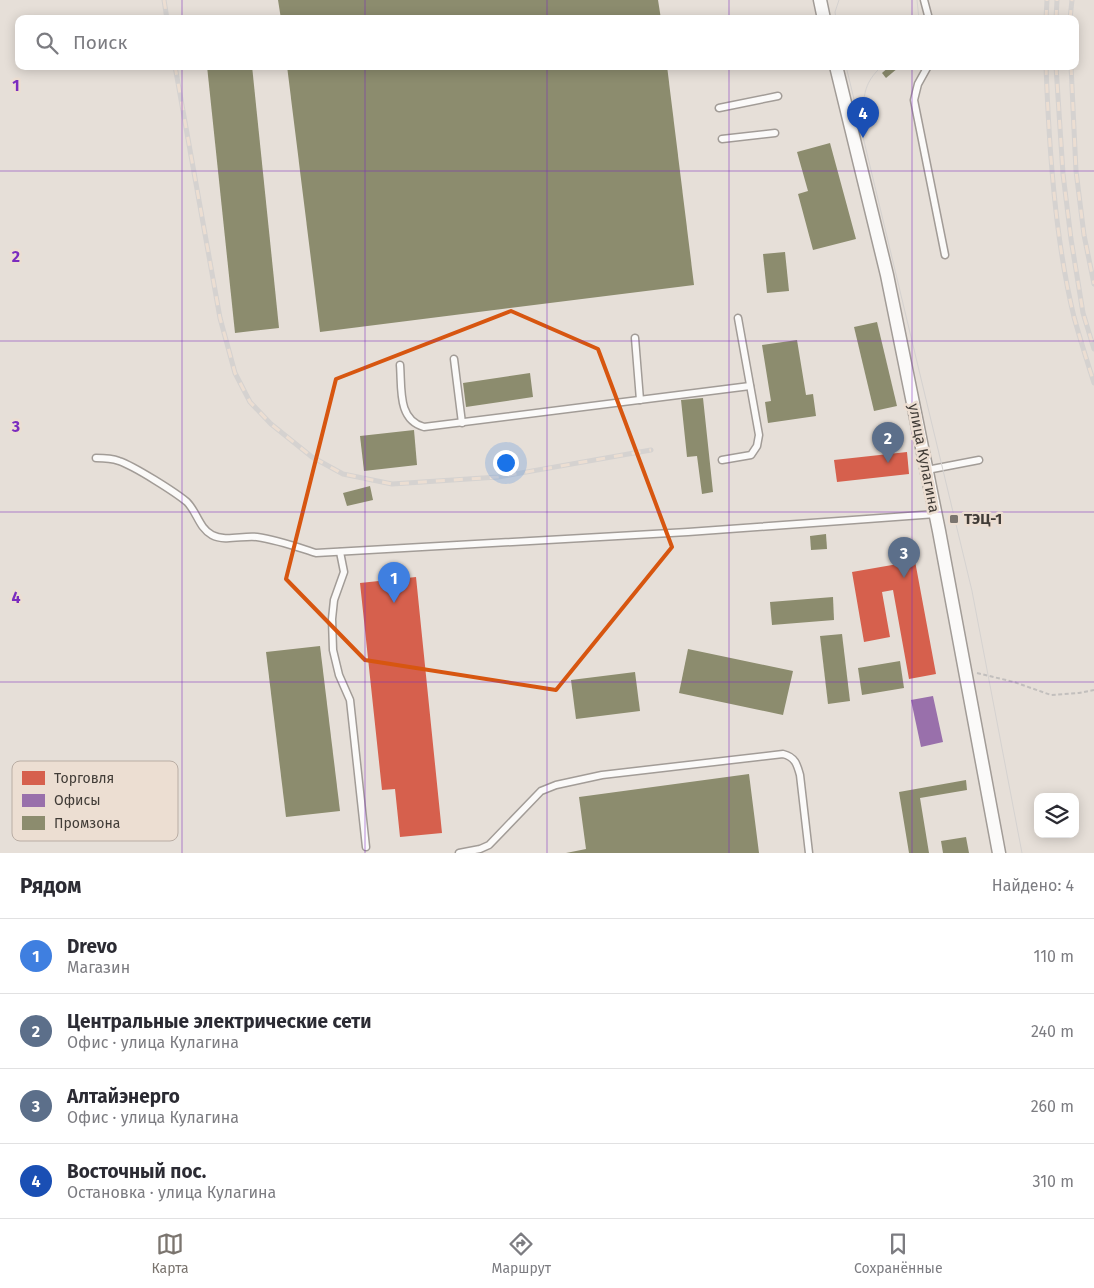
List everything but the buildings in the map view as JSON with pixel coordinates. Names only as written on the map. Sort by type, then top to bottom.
[{"type":"street","points":[[820,0],[823,15]]},
{"type":"street","name":"улица Кулагина","points":[[837,70],[887,275],[936,514],[999,853]]},
{"type":"lane","points":[[924,0],[928,15]]},
{"type":"lane","points":[[926,70],[918,84],[914,100],[945,255]]},
{"type":"lane","points":[[718,108],[778,96]]},
{"type":"lane","points":[[722,140],[775,132]]},
{"type":"lane","points":[[722,460],[751,455],[757,446],[759,435],[738,318]]},
{"type":"lane","points":[[635,338],[640,400]]},
{"type":"lane","points":[[454,359],[462,423]]},
{"type":"lane","points":[[400,365],[404,411],[411,422],[424,427],[750,386]]},
{"type":"lane","points":[[96,458],[109,458],[124,463],[179,496],[188,503],[204,529],[213,536],[223,538],[255,537],[278,540],[316,553],[695,531],[936,514]]},
{"type":"lane","points":[[927,470],[979,460]]},
{"type":"lane","points":[[340,552],[344,572],[334,600],[332,619],[333,650],[339,675],[350,700],[366,847]]},
{"type":"lane","points":[[459,853],[480,849],[489,845],[541,791],[556,785],[602,775],[783,754],[790,756],[796,762],[800,774],[810,853]]},
{"type":"path","points":[[965,670],[1014,682],[1051,695],[1094,690]]},
{"type":"highlighted area","points":[[511,311],[598,349],[672,547],[556,690],[365,660],[286,579],[336,379]]},
{"type":"tram line","points":[[835,15],[839,0]]},
{"type":"tram line","points":[[917,0],[919,15]]},
{"type":"tram line","points":[[847,70],[972,591],[1022,853]]},
{"type":"tram line","points":[[863,110],[867,86],[878,70]]},
{"type":"railway","points":[[164,0],[166,15]]},
{"type":"railway","points":[[1046,15],[1047,0]]},
{"type":"railway","points":[[1056,15],[1057,0]]},
{"type":"railway","points":[[1070,15],[1072,0]]},
{"type":"railway","points":[[176,70],[220,318],[235,373],[250,402],[271,424],[312,457],[343,474],[392,484],[498,477],[651,450]]},
{"type":"railway","points":[[1046,70],[1051,160],[1062,256],[1074,317],[1094,383]]},
{"type":"railway","points":[[1056,70],[1063,174],[1071,239],[1083,313],[1094,349]]},
{"type":"railway","points":[[1071,70],[1076,171],[1084,235],[1094,284]]},
{"type":"place","name":"Восточный пос.","points":[[863,138]]},
{"type":"place","name":"Центральные электрические сети","points":[[888,463]]},
{"type":"place","name":"ТЭЦ-1","points":[[954,519]]},
{"type":"place","name":"Алтайэнерго","points":[[904,578]]},
{"type":"place","name":"Drevo","points":[[394,603]]}]
